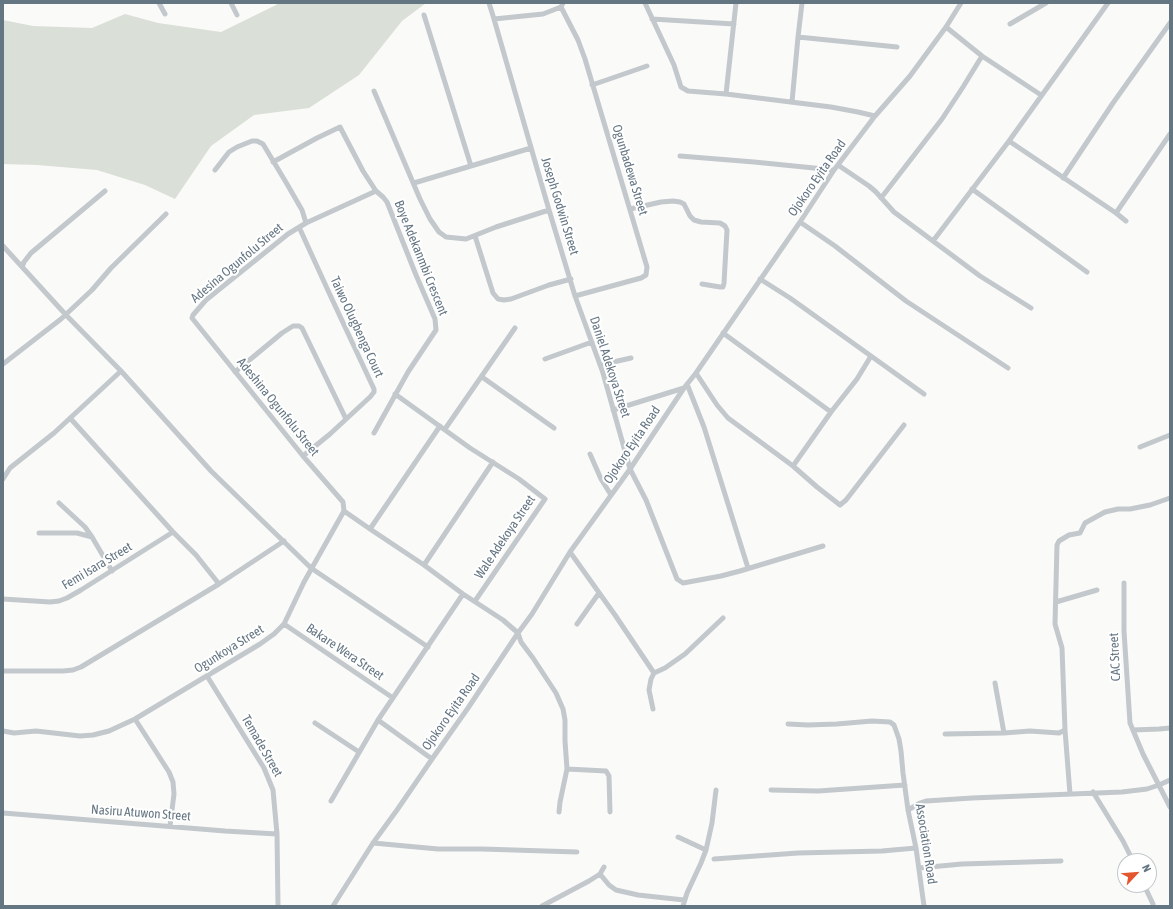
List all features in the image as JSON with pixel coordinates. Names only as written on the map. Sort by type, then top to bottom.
[{"type":"street","points":[[159,3],[165,14]]},
{"type":"street","points":[[231,3],[236,14]]},
{"type":"street","points":[[489,3],[531,148]]},
{"type":"street","points":[[645,3],[674,65],[681,87],[688,91],[726,94],[831,107],[875,116]]},
{"type":"street","points":[[726,94],[736,3]]},
{"type":"street","points":[[792,102],[802,3]]},
{"type":"street","name":"Ojokoro Eyita Road","points":[[332,906],[373,843],[532,614],[570,552],[630,469],[800,222],[834,170],[875,116],[910,76],[946,28],[961,3]]},
{"type":"street","points":[[1010,24],[1046,3]]},
{"type":"street","points":[[933,240],[1010,141],[1108,3]]},
{"type":"street","points":[[494,19],[543,14],[562,5]]},
{"type":"street","name":"Ogunbadewa Street","points":[[562,5],[585,59],[647,268],[646,275],[641,278],[575,296]]},
{"type":"street","points":[[424,15],[471,166]]},
{"type":"street","points":[[652,19],[734,24]]},
{"type":"street","points":[[1063,178],[1113,103],[1170,24]]},
{"type":"street","points":[[946,28],[982,56],[1041,96]]},
{"type":"street","points":[[798,37],[897,47]]},
{"type":"street","points":[[881,198],[942,119],[964,87],[982,56]]},
{"type":"street","points":[[592,85],[647,66]]},
{"type":"street","points":[[374,91],[430,219],[439,232],[446,237],[466,239],[549,210]]},
{"type":"street","name":"Boye Adekanmbi Crescent","points":[[273,162],[340,127],[376,191],[386,202],[435,319],[436,330],[395,394],[374,433]]},
{"type":"street","points":[[1116,213],[1170,134]]},
{"type":"street","points":[[215,170],[229,152],[237,147],[252,141],[257,141],[263,144],[302,210],[306,223]]},
{"type":"street","points":[[1010,141],[1126,221]]},
{"type":"street","name":"Joseph Godwin Street","points":[[414,183],[531,148],[575,296]]},
{"type":"street","points":[[680,156],[834,170]]},
{"type":"street","points":[[838,165],[869,186],[894,212],[980,276],[1031,308]]},
{"type":"street","points":[[972,189],[1087,272]]},
{"type":"street","points":[[22,267],[31,253],[106,191]]},
{"type":"street","name":"Adesina Ogunfolu Street","points":[[192,318],[206,300],[276,243],[299,227],[376,191]]},
{"type":"street","points":[[630,209],[661,202],[680,202],[684,204],[690,216],[694,220],[720,223],[725,226],[727,230],[723,287],[702,284]]},
{"type":"street","points":[[3,364],[66,315],[166,214]]},
{"type":"street","points":[[800,222],[835,246],[906,301],[1008,368]]},
{"type":"street","name":"Taiwo Olugbenga Court","points":[[299,227],[374,389],[374,392],[370,397],[302,456]]},
{"type":"street","points":[[475,236],[493,293],[498,299],[511,299],[549,285],[571,279]]},
{"type":"street","points":[[3,246],[66,315],[121,371],[211,471],[311,568],[428,647]]},
{"type":"street","points":[[760,279],[790,298],[924,394]]},
{"type":"street","name":"Daniel Adekoya Street","points":[[575,296],[600,365],[630,469],[646,500],[677,579],[680,582],[690,582],[748,568]]},
{"type":"street","name":"Adeshina Ogunfolu Street","points":[[192,318],[302,456],[343,502],[344,511]]},
{"type":"street","points":[[235,372],[282,333],[294,326],[299,326],[302,328],[346,419]]},
{"type":"street","points":[[445,429],[515,328]]},
{"type":"street","points":[[723,334],[831,412]]},
{"type":"street","points":[[544,359],[592,342]]},
{"type":"street","points":[[793,466],[831,412],[857,379],[871,356]]},
{"type":"street","points":[[600,365],[631,358]]},
{"type":"street","points":[[3,479],[10,468],[70,418],[121,371]]},
{"type":"street","points":[[696,373],[717,405],[728,418],[793,466],[841,505],[904,425]]},
{"type":"street","points":[[482,377],[554,428]]},
{"type":"street","points":[[613,410],[686,386],[704,427],[748,568],[822,546]]},
{"type":"street","points":[[395,394],[470,448],[493,462],[424,565]]},
{"type":"street","points":[[70,418],[173,532],[196,555],[219,584]]},
{"type":"street","points":[[370,530],[440,426]]},
{"type":"street","points":[[1140,447],[1170,435]]},
{"type":"street","points":[[590,454],[601,479],[611,495]]},
{"type":"street","name":"Wale Adekoya Street","points":[[475,601],[545,499],[519,479],[493,462]]},
{"type":"street","points":[[1070,794],[1065,730],[1062,648],[1056,624],[1055,590],[1057,545],[1059,541],[1069,535],[1080,533],[1085,523],[1105,512],[1150,505],[1170,498]]},
{"type":"street","points":[[59,503],[85,527],[112,571]]},
{"type":"street","points":[[344,511],[503,620],[518,633],[521,642],[556,693],[563,709],[565,720],[567,769],[559,812]]},
{"type":"street","name":"Ogunkoya Street","points":[[3,731],[14,733],[36,732],[80,736],[93,735],[109,731],[135,719],[260,644],[274,634],[284,624],[311,568],[344,511]]},
{"type":"street","name":"Femi Isara Street","points":[[3,599],[50,602],[67,598],[173,532]]},
{"type":"street","points":[[38,533],[77,533],[92,537]]},
{"type":"street","points":[[3,671],[63,671],[82,667],[219,584],[284,541]]},
{"type":"street","points":[[570,552],[627,631],[654,672]]},
{"type":"street","name":"CAC Street","points":[[1124,583],[1124,631],[1128,715],[1143,754],[1170,807]]},
{"type":"street","points":[[1056,602],[1097,590]]},
{"type":"street","points":[[577,624],[599,593]]},
{"type":"street","points":[[331,801],[378,720],[463,594]]},
{"type":"street","points":[[653,709],[649,690],[654,672],[665,668],[685,654],[723,618]]},
{"type":"street","name":"Bakare Wera Street","points":[[284,624],[394,698]]},
{"type":"street","name":"Temade Street","points":[[207,676],[264,768],[271,783],[277,834],[278,906]]},
{"type":"street","points":[[995,683],[1004,733]]},
{"type":"street","points":[[135,719],[169,772],[173,782],[174,794],[170,826]]},
{"type":"street","points":[[378,720],[432,759]]},
{"type":"street","name":"Association Road","points":[[788,724],[837,724],[864,721],[890,722],[894,725],[899,738],[908,810],[916,848],[924,906]]},
{"type":"street","points":[[315,723],[360,752]]},
{"type":"street","points":[[1133,730],[1170,728]]},
{"type":"street","points":[[945,734],[1030,731],[1059,733],[1065,730]]},
{"type":"street","points":[[567,769],[606,771],[608,776],[610,812]]},
{"type":"street","points":[[908,810],[926,801],[1093,792],[1122,792],[1147,789],[1170,780]]},
{"type":"street","points":[[772,790],[818,791],[905,785]]},
{"type":"street","points":[[600,874],[609,885],[616,890],[638,896],[684,903],[702,863],[706,850],[712,822],[716,790]]},
{"type":"street","points":[[1093,792],[1129,853]]},
{"type":"street","name":"Nasiru Atuwon Street","points":[[3,813],[277,834]]},
{"type":"street","points":[[678,837],[706,850]]},
{"type":"street","points":[[373,843],[438,850],[577,852]]},
{"type":"street","points":[[714,859],[798,853],[882,851],[916,848]]},
{"type":"street","points":[[919,868],[962,864],[1061,861]]},
{"type":"street","points":[[542,906],[600,874],[604,867]]},
{"type":"street","points":[[1148,893],[1153,904]]},
{"type":"shaded area","points":[[278,3],[426,3],[402,21],[359,75],[309,108],[254,115],[211,146],[175,199],[145,185],[97,170],[3,164],[3,20],[33,26],[92,28],[125,14],[158,23],[221,32]]}]
